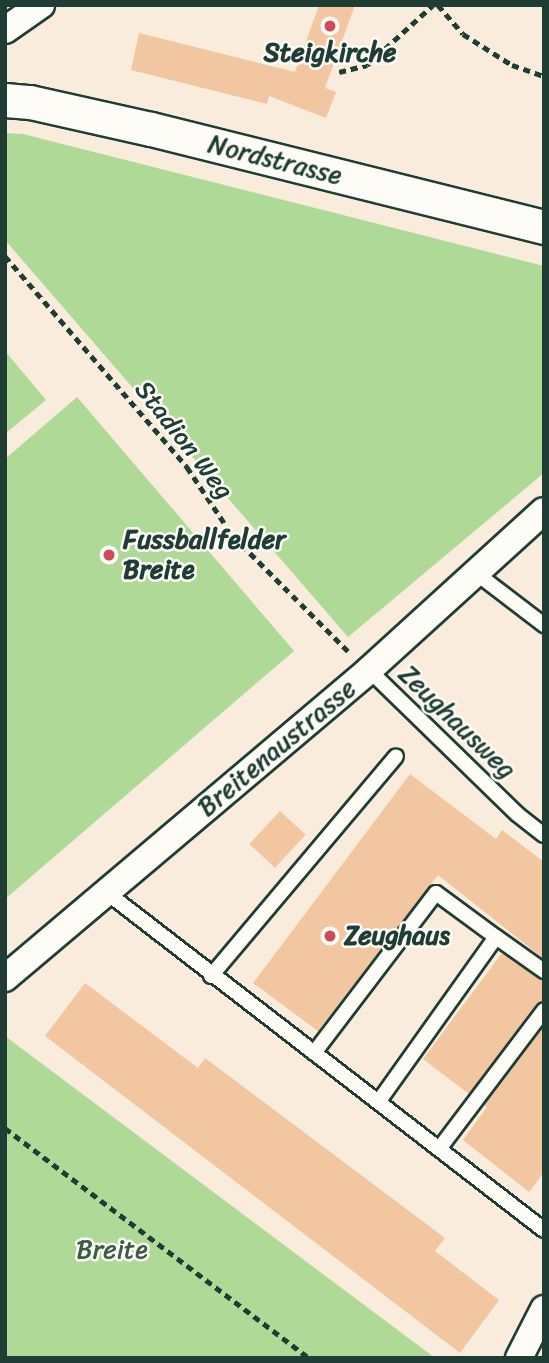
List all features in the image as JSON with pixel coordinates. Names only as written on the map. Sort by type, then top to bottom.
[{"type":"street","points":[[5,30],[41,5]]},
{"type":"street","name":"Nordstrasse","points":[[5,100],[30,102],[151,129],[544,227]]},
{"type":"street","name":"Breitenaustrasse","points":[[5,978],[369,670],[544,511]]},
{"type":"street","points":[[519,1358],[544,1309]]},
{"type":"lane","points":[[476,573],[544,625]]},
{"type":"lane","name":"Zeughausweg","points":[[369,670],[517,814],[544,835]]},
{"type":"lane","points":[[211,976],[397,756]]},
{"type":"lane","points":[[106,892],[211,976],[379,1101],[544,1230]]},
{"type":"lane","points":[[314,1053],[436,893],[544,971]]},
{"type":"lane","points":[[379,1101],[496,937]]},
{"type":"lane","points":[[439,1149],[544,1010]]},
{"type":"path","points":[[339,72],[367,65],[433,5]]},
{"type":"path","points":[[438,5],[463,34],[512,65],[544,76]]},
{"type":"path","name":"Stadion Weg","points":[[5,256],[187,467],[233,536],[369,670]]},
{"type":"path","points":[[5,1128],[309,1358]]},
{"type":"green space","points":[[5,133],[23,134],[544,266],[544,473],[348,637],[5,240]]},
{"type":"green space","points":[[5,351],[46,400],[5,434]]},
{"type":"green space","name":"Fussballfelder Breite","points":[[77,397],[294,651],[5,899],[5,459]]},
{"type":"green space","name":"Breite","points":[[5,1036],[435,1358],[5,1358]]},
{"type":"building","points":[[319,5],[355,5],[325,88],[336,92],[326,118],[269,96],[267,104],[131,70],[139,33],[295,72]]},
{"type":"building","name":"Zeughaus","points":[[410,774],[496,839],[502,830],[544,862],[544,959],[438,875],[318,1031],[253,983]]},
{"type":"building","points":[[280,811],[306,835],[275,868],[249,844]]},
{"type":"building","points":[[502,953],[544,981],[544,1001],[536,1004],[469,1094],[423,1059]]},
{"type":"building","points":[[85,983],[198,1068],[205,1058],[445,1238],[435,1251],[499,1300],[460,1353],[45,1036]]},
{"type":"building","points":[[544,1026],[544,1172],[529,1192],[463,1140],[487,1107],[484,1105]]},
{"type":"place","name":"Steigkirche","points":[[330,26]]},
{"type":"place","name":"Fussballfelder Breite","points":[[109,555]]},
{"type":"place","name":"Zeughaus","points":[[330,936]]}]
